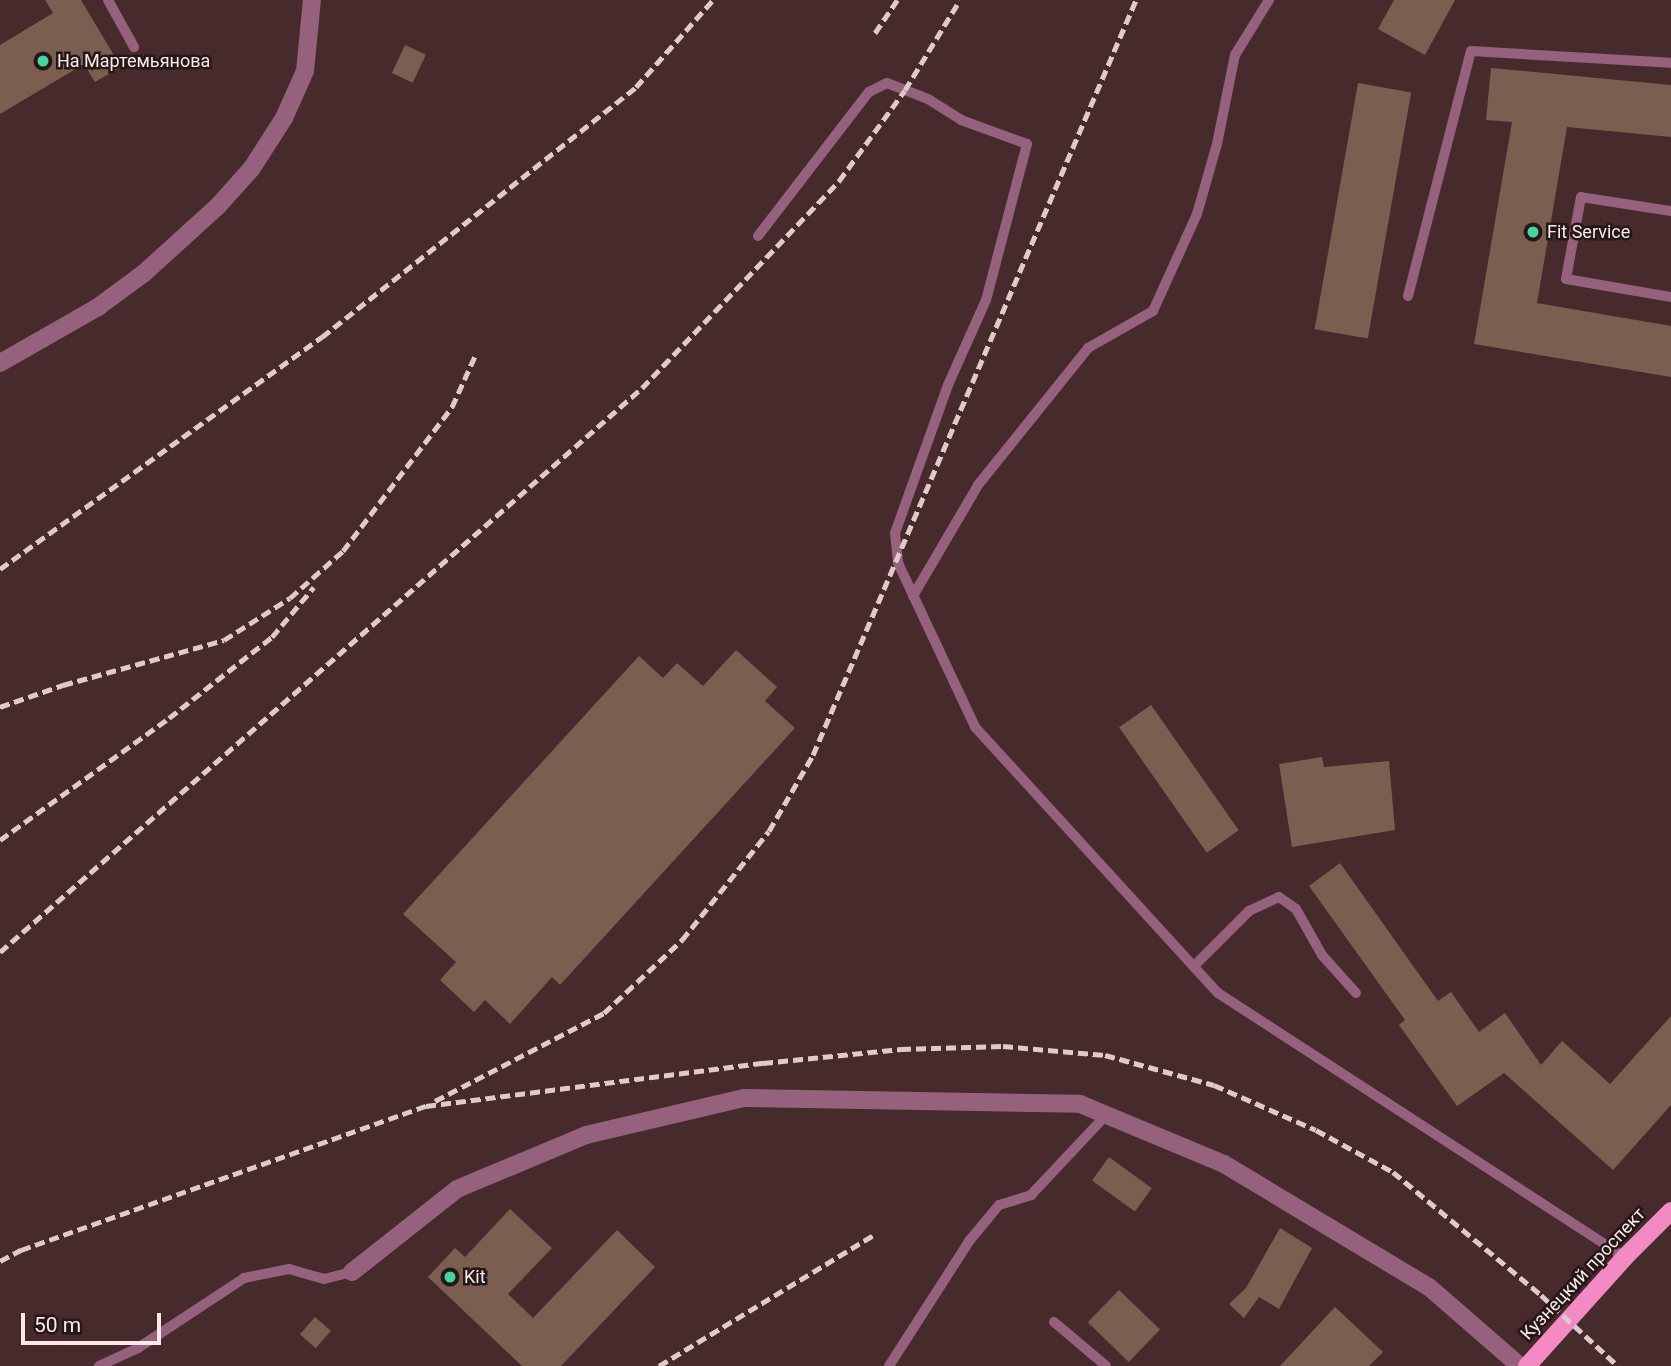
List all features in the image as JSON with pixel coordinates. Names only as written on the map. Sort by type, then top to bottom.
[{"type":"main road","name":"Кузнецкий проспект","points":[[1527,1366],[1671,1210]]},
{"type":"street","points":[[0,363],[98,307],[144,274],[209,215],[252,168],[285,118],[305,71],[312,0]]},
{"type":"street","points":[[352,1272],[457,1189],[586,1135],[744,1098],[1080,1104],[1224,1164],[1429,1287],[1520,1366]]},
{"type":"lane","points":[[108,0],[134,47]]},
{"type":"lane","points":[[913,596],[978,485],[1088,348],[1153,311],[1197,214],[1217,144],[1235,55],[1269,0]]},
{"type":"lane","points":[[1408,296],[1472,51],[1671,63]]},
{"type":"lane","points":[[758,236],[869,92],[887,83],[928,99],[961,120],[1027,144],[986,300],[948,385],[895,533],[898,562],[975,727],[1218,993],[1625,1257]]},
{"type":"lane","points":[[1671,211],[1581,197],[1566,279],[1671,297]]},
{"type":"lane","points":[[1194,966],[1249,911],[1279,897],[1296,909],[1322,955],[1356,993]]},
{"type":"lane","points":[[889,1366],[970,1240],[999,1205],[1031,1195],[1106,1115]]},
{"type":"lane","points":[[99,1366],[138,1348],[244,1278],[289,1269],[324,1279],[352,1272]]},
{"type":"lane","points":[[1054,1322],[1106,1366]]},
{"type":"building","points":[[45,0],[81,0],[121,67],[95,82],[84,64],[0,114],[0,45],[53,13]]},
{"type":"building","points":[[1394,0],[1455,0],[1425,55],[1378,29]]},
{"type":"building","points":[[405,45],[426,55],[413,83],[392,73]]},
{"type":"building","points":[[1491,68],[1671,85],[1671,137],[1567,127],[1537,303],[1671,326],[1671,377],[1474,344],[1512,122],[1486,120]]},
{"type":"building","points":[[1358,83],[1411,92],[1368,339],[1315,329]]},
{"type":"building","points":[[736,650],[777,687],[765,701],[795,728],[560,985],[552,977],[510,1024],[485,1000],[474,1012],[440,980],[456,962],[403,914],[639,656],[663,678],[677,663],[703,686]]},
{"type":"building","points":[[1151,705],[1239,830],[1207,853],[1119,727]]},
{"type":"building","points":[[1322,757],[1324,767],[1389,761],[1395,830],[1292,847],[1279,764]]},
{"type":"building","points":[[1340,863],[1438,1001],[1451,992],[1479,1032],[1505,1013],[1541,1065],[1562,1041],[1610,1084],[1671,1016],[1671,1105],[1613,1170],[1504,1073],[1457,1106],[1399,1025],[1405,1020],[1309,886]]},
{"type":"building","points":[[1109,1157],[1152,1188],[1135,1212],[1092,1180]]},
{"type":"building","points":[[510,1209],[552,1248],[508,1294],[533,1318],[617,1230],[655,1267],[561,1366],[522,1366],[428,1277],[455,1248],[465,1257]]},
{"type":"building","points":[[1280,1228],[1312,1248],[1279,1309],[1259,1297],[1244,1318],[1229,1304],[1246,1288]]},
{"type":"building","points":[[1119,1290],[1160,1330],[1129,1362],[1088,1322]]},
{"type":"building","points":[[1335,1307],[1383,1352],[1369,1366],[1280,1366]]},
{"type":"building","points":[[315,1317],[331,1331],[316,1348],[300,1334]]},
{"type":"railway","points":[[0,569],[322,337],[636,87],[713,0]]},
{"type":"railway","points":[[875,33],[897,0]]},
{"type":"railway","points":[[0,952],[642,388],[839,181],[905,90],[960,0]]},
{"type":"railway","points":[[435,1101],[604,1013],[682,940],[769,831],[813,755],[1136,0]]},
{"type":"railway","points":[[0,707],[63,685],[224,640],[290,598],[343,551],[452,407],[475,356]]},
{"type":"railway","points":[[0,840],[169,718],[272,637],[314,587]]},
{"type":"railway","points":[[0,1261],[21,1250],[426,1106],[763,1063],[901,1049],[1003,1046],[1105,1055],[1214,1085],[1316,1130],[1393,1172],[1541,1295],[1618,1366]]},
{"type":"railway","points":[[659,1366],[875,1234]]},
{"type":"place","name":"На Мартемьянова","points":[[43,61]]},
{"type":"place","name":"Fit Service","points":[[1533,232]]},
{"type":"place","name":"Kit","points":[[450,1277]]}]
